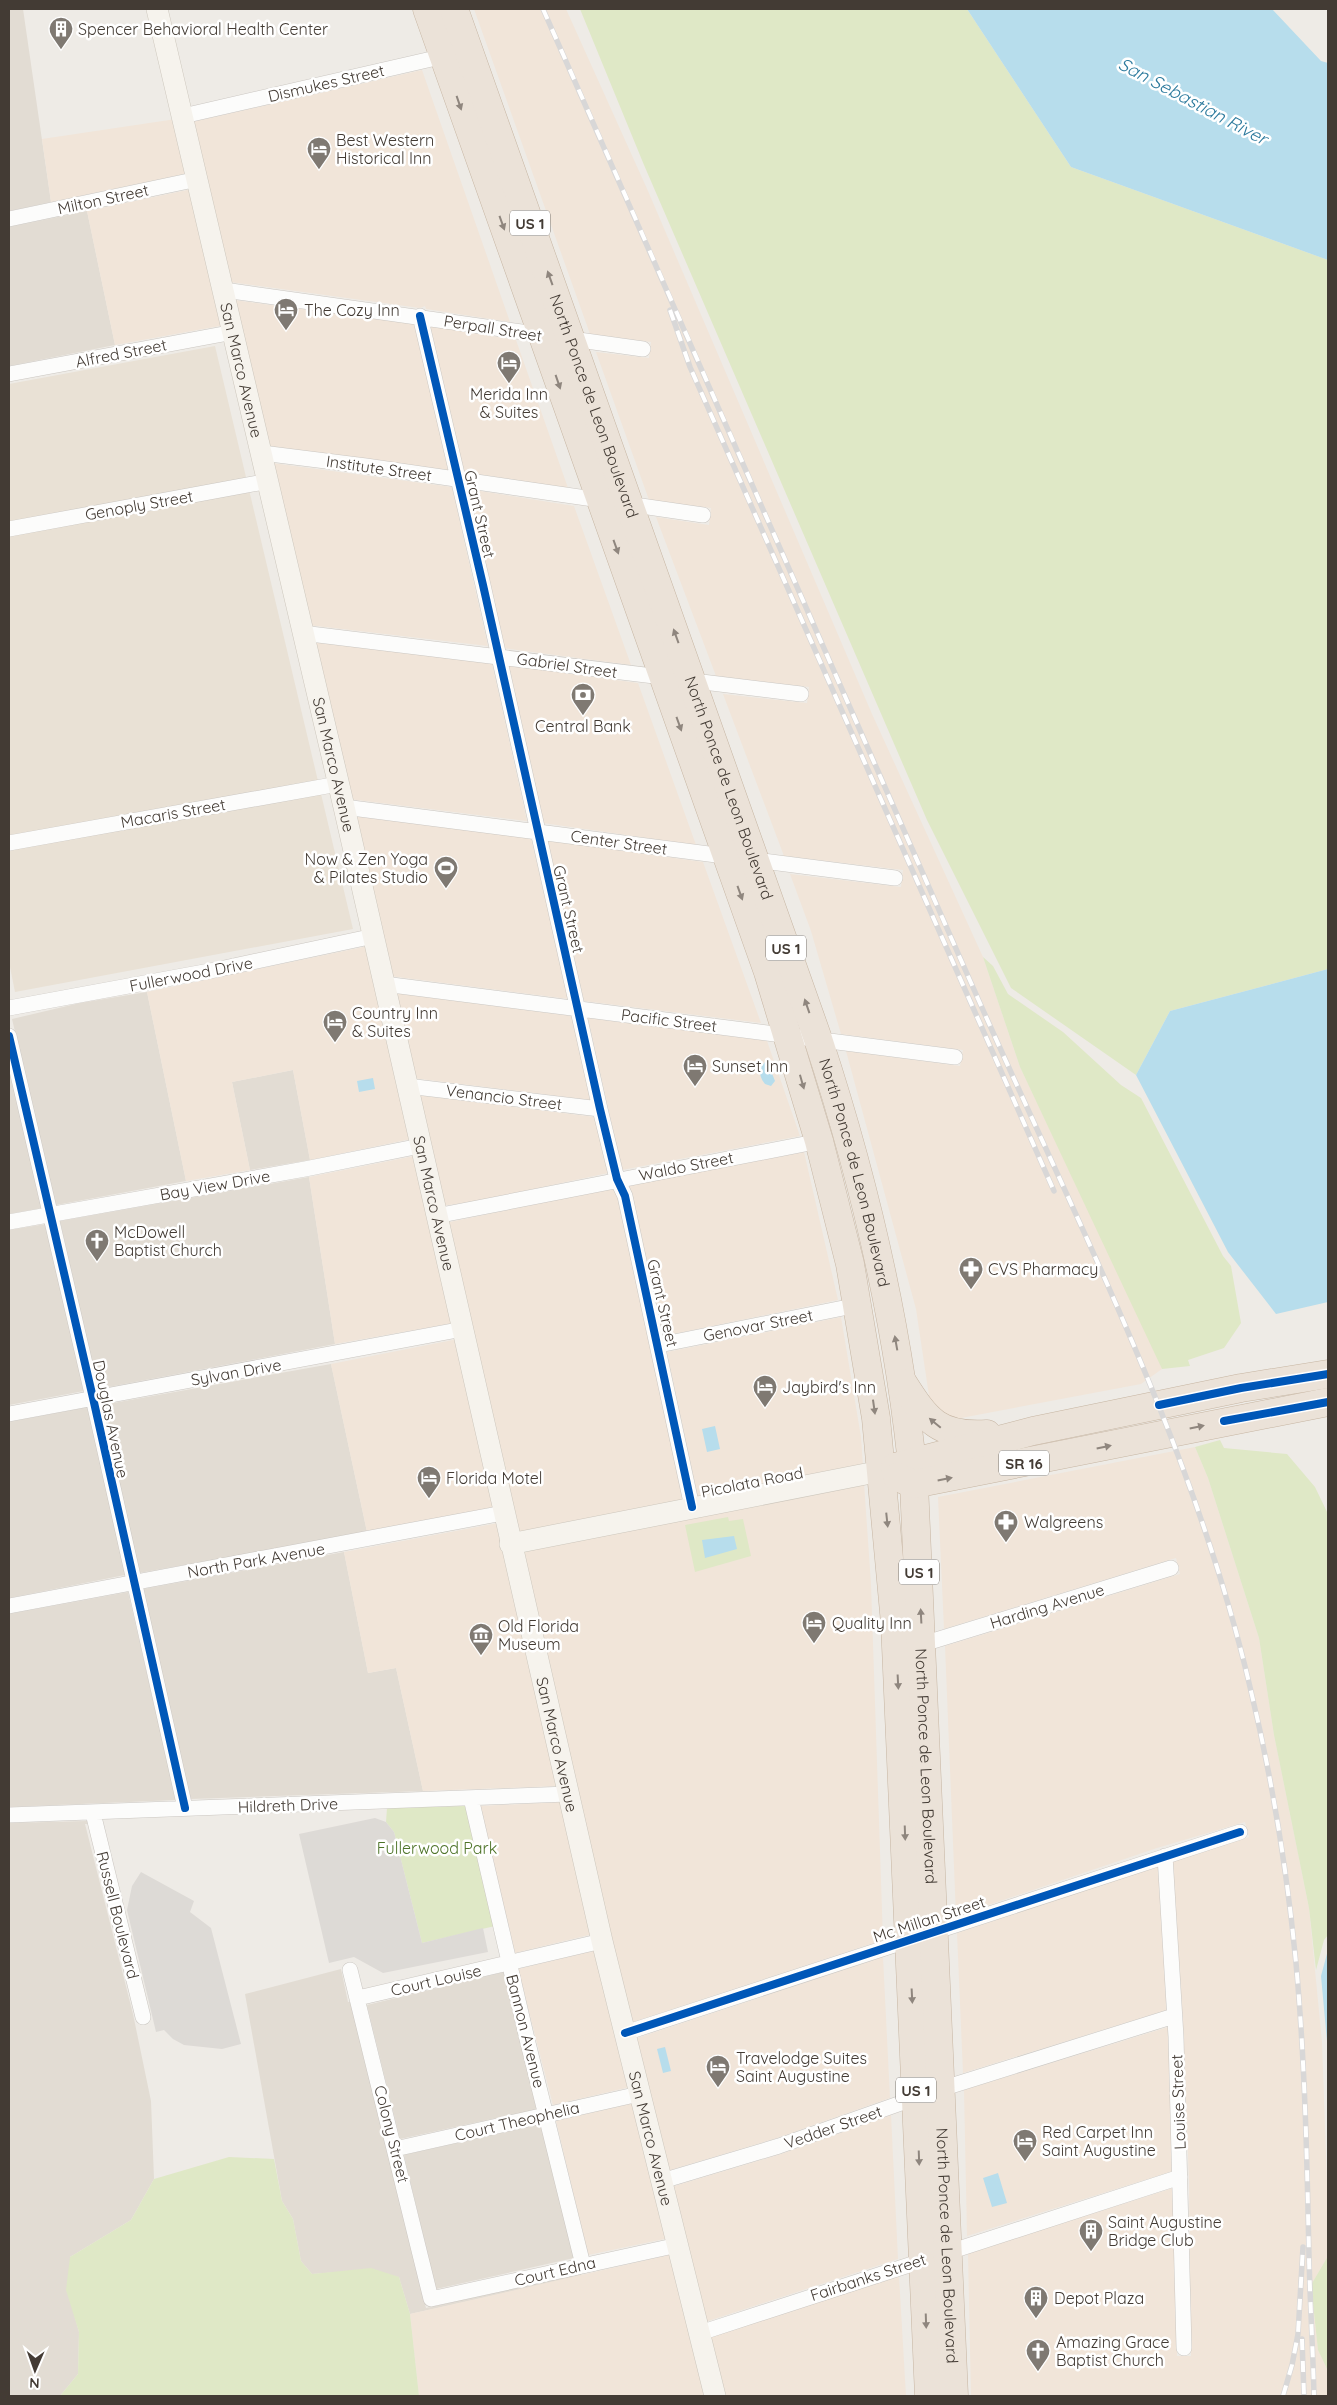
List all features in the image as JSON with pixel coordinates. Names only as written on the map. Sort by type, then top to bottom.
[{"type":"highway","name":"North Ponce de Leon Boulevard","points":[[427,9],[456,54],[572,340],[818,1039],[849,1135],[871,1220],[902,1380],[913,1473],[935,1932],[929,2093],[936,2255],[954,2396]]},
{"type":"highway","name":"North Ponce de Leon Boulevard","points":[[454,9],[456,54],[542,336],[789,1035],[843,1234],[871,1380],[881,1471],[895,1623],[909,1940],[929,2093]]},
{"type":"highway","name":"SR 16","points":[[913,1473],[1033,1431],[1242,1388],[1328,1374]]},
{"type":"highway","points":[[902,1380],[918,1406],[943,1429],[975,1435],[1033,1431]]},
{"type":"highway","name":"SR 16","points":[[913,1473],[1328,1402]]},
{"type":"highway","points":[[881,1471],[913,1473]]},
{"type":"highway","name":"North Ponce de Leon Boulevard","points":[[929,2396],[936,2255]]},
{"type":"main road","name":"San Marco Avenue","points":[[157,9],[374,936],[510,1544],[602,1941],[715,2396]]},
{"type":"main road","name":"Picolata Road","points":[[510,1544],[881,1471]]},
{"type":"street","name":"Dismukes Street","points":[[182,116],[456,54]]},
{"type":"street","name":"Milton Street","points":[[9,219],[198,179]]},
{"type":"street","name":"Perpall Street","points":[[224,290],[420,316],[542,336],[643,349]]},
{"type":"street","name":"Grant Street","points":[[420,316],[600,1110],[617,1179],[625,1196],[692,1507]]},
{"type":"street","name":"Alfred Street","points":[[9,374],[234,332]]},
{"type":"street","name":"Institute Street","points":[[262,453],[458,479],[704,516]]},
{"type":"street","name":"Genoply Street","points":[[9,529],[269,481]]},
{"type":"street","name":"Gabriel Street","points":[[302,633],[801,694]]},
{"type":"street","name":"Macaris Street","points":[[9,843],[338,784]]},
{"type":"street","name":"Center Street","points":[[344,807],[895,878]]},
{"type":"street","name":"Fullerwood Drive","points":[[9,1008],[215,970],[374,936]]},
{"type":"street","name":"Pacific Street","points":[[384,984],[954,1057]]},
{"type":"street","name":"Douglas Avenue","points":[[9,1036],[185,1808]]},
{"type":"street","name":"Venancio Street","points":[[407,1086],[600,1110]]},
{"type":"street","name":"Waldo Street","points":[[436,1216],[849,1135]]},
{"type":"street","name":"Bay View Drive","points":[[9,1222],[420,1146]]},
{"type":"street","name":"Genovar Street","points":[[658,1345],[858,1305]]},
{"type":"street","name":"Sylvan Drive","points":[[9,1414],[463,1330]]},
{"type":"street","name":"North Park Avenue","points":[[9,1606],[503,1513]]},
{"type":"street","name":"Harding Avenue","points":[[922,1644],[1171,1568]]},
{"type":"street","name":"Hildreth Drive","points":[[9,1815],[568,1794]]},
{"type":"street","name":"Bannon Avenue","points":[[471,1798],[583,2265]]},
{"type":"street","name":"Russell Boulevard","points":[[93,1812],[143,2017]]},
{"type":"street","name":"Mc Millan Street","points":[[625,2033],[1240,1832]]},
{"type":"street","name":"Louise Street","points":[[1165,1856],[1174,2016],[1184,2348]]},
{"type":"street","name":"Court Louise","points":[[358,1998],[602,1941]]},
{"type":"street","name":"Colony Street","points":[[350,1970],[431,2299]]},
{"type":"street","name":"Vedder Street","points":[[662,2181],[778,2146],[929,2093],[1174,2016]]},
{"type":"street","name":"Court Theophelia","points":[[395,2149],[639,2094]]},
{"type":"street","name":"Fairbanks Street","points":[[700,2333],[1180,2177]]},
{"type":"street","name":"Court Edna","points":[[431,2299],[678,2245]]},
{"type":"shaded area","points":[[9,9],[23,9],[51,202],[9,211]]},
{"type":"shaded area","points":[[474,9],[566,9],[648,191],[872,714],[983,957],[1020,1067],[1162,1369],[1141,1384],[945,1421],[931,1409],[916,1309],[846,1051],[960,1066],[963,1050],[841,1034],[811,931],[790,874],[901,887],[903,870],[784,856],[723,694],[807,703],[809,687],[716,676],[656,517],[709,525],[711,508],[649,500],[596,352],[649,358],[651,342],[590,334]]},
{"type":"shaded area","points":[[422,70],[510,322],[426,309],[425,306],[420,308],[230,282],[192,122]]},
{"type":"shaded area","points":[[176,119],[189,173],[51,202],[42,139]]},
{"type":"shaded area","points":[[192,189],[225,325],[115,345],[87,211]]},
{"type":"shaded area","points":[[87,211],[115,345],[9,366],[9,227]]},
{"type":"shaded area","points":[[234,300],[415,324],[448,470],[268,446]]},
{"type":"shaded area","points":[[430,326],[516,340],[568,488],[464,472]]},
{"type":"shaded area","points":[[215,346],[353,929],[15,992],[9,962],[9,384]]},
{"type":"shaded area","points":[[272,463],[452,487],[488,646],[308,625]]},
{"type":"shaded area","points":[[468,489],[574,506],[631,665],[503,648]]},
{"type":"shaded area","points":[[311,642],[492,663],[527,821],[349,799]]},
{"type":"shaded area","points":[[507,665],[638,683],[696,845],[543,823]]},
{"type":"shaded area","points":[[353,816],[531,838],[569,999],[390,976]]},
{"type":"shaded area","points":[[547,840],[703,862],[761,1023],[584,1001]]},
{"type":"shaded area","points":[[368,946],[411,1139],[310,1160],[293,1070],[232,1082],[250,1170],[186,1181],[147,992]]},
{"type":"shaded area","points":[[147,992],[186,1181],[56,1205],[12,1019],[80,1003]]},
{"type":"shaded area","points":[[394,993],[572,1016],[591,1100],[412,1078]]},
{"type":"shaded area","points":[[588,1018],[767,1041],[800,1136],[622,1170]]},
{"type":"shaded area","points":[[9,1069],[42,1208],[9,1214]]},
{"type":"shaded area","points":[[293,1070],[310,1160],[250,1170],[232,1082]]},
{"type":"shaded area","points":[[416,1095],[595,1117],[608,1173],[478,1201],[441,1206]]},
{"type":"shaded area","points":[[804,1152],[838,1300],[664,1336],[629,1185]]},
{"type":"shaded area","points":[[414,1156],[454,1323],[335,1344],[309,1177]]},
{"type":"shaded area","points":[[309,1177],[335,1344],[98,1389],[60,1221]]},
{"type":"shaded area","points":[[614,1188],[618,1198],[684,1500],[515,1534],[445,1223]]},
{"type":"shaded area","points":[[46,1224],[84,1391],[9,1405],[9,1230]]},
{"type":"shaded area","points":[[841,1317],[861,1437],[863,1466],[698,1498],[667,1352]]},
{"type":"shaded area","points":[[458,1339],[494,1507],[367,1532],[331,1364]]},
{"type":"shaded area","points":[[331,1364],[367,1532],[139,1573],[102,1405]]},
{"type":"shaded area","points":[[88,1407],[125,1575],[9,1598],[9,1422]]},
{"type":"shaded area","points":[[1195,1447],[1208,1478],[1259,1638],[1274,1735],[1309,1908],[1322,2042],[1328,2212],[1328,2256],[1311,2285],[1318,2350],[1328,2371],[1328,2396],[971,2396],[968,2253],[1173,2188],[1177,2356],[1191,2356],[1189,2182],[1183,2021],[1172,1862],[1249,1837],[1245,1822],[1157,1848],[956,1916],[945,1646],[1180,1574],[1176,1558],[944,1629],[938,1497]]},
{"type":"shaded area","points":[[864,1483],[871,1584],[883,1940],[630,2023],[519,1550]]},
{"type":"shaded area","points":[[498,1523],[559,1786],[423,1791],[396,1668],[368,1673],[344,1552]]},
{"type":"shaded area","points":[[344,1552],[368,1673],[396,1668],[423,1791],[190,1799],[143,1589]]},
{"type":"shaded area","points":[[128,1592],[176,1800],[9,1807],[9,1614]]},
{"type":"shaded area","points":[[562,1802],[593,1934],[515,1953],[480,1806]]},
{"type":"shaded area","points":[[375,1818],[386,1822],[394,1832],[422,1943],[483,1928],[488,1952],[383,1973],[354,1957],[329,1963],[299,1834]]},
{"type":"shaded area","points":[[87,1821],[88,1824],[85,1824],[133,2014],[151,2101],[154,2179],[131,2220],[70,2257],[74,2314],[79,2332],[78,2374],[60,2396],[9,2396],[9,1823]]},
{"type":"shaded area","points":[[1158,1866],[1167,2010],[963,2073],[957,1933]]},
{"type":"shaded area","points":[[141,1872],[194,1901],[190,1912],[211,1928],[241,2044],[222,2049],[184,2045],[173,2039],[164,2030],[156,2032],[127,1910],[132,1886]]},
{"type":"shaded area","points":[[597,1950],[630,2087],[553,2105],[518,1969]]},
{"type":"shaded area","points":[[883,1957],[890,2098],[777,2138],[667,2171],[634,2039]]},
{"type":"shaded area","points":[[341,1969],[348,2002],[351,2002],[426,2308],[581,2274],[582,2276],[410,2314],[399,2277],[339,2272],[312,2274],[301,2261],[293,2219],[282,2201],[245,1994]]},
{"type":"shaded area","points":[[504,1972],[538,2109],[400,2139],[367,2005]]},
{"type":"shaded area","points":[[1168,2027],[1173,2171],[967,2236],[964,2090]]},
{"type":"shaded area","points":[[634,2103],[669,2238],[588,2255],[556,2121]]},
{"type":"shaded area","points":[[891,2115],[898,2259],[705,2322],[671,2187],[781,2154]]},
{"type":"shaded area","points":[[542,2124],[574,2258],[436,2289],[404,2155]]},
{"type":"shaded area","points":[[673,2254],[708,2396],[419,2396],[410,2314]]},
{"type":"shaded area","points":[[899,2276],[906,2396],[723,2396],[709,2338]]},
{"type":"green space","points":[[580,9],[967,9],[1071,167],[1328,260],[1328,969],[1170,1011],[1136,1075],[1011,988],[927,820],[644,165]]},
{"type":"green space","points":[[983,957],[993,966],[1008,994],[1063,1032],[1121,1085],[1141,1098],[1223,1256],[1231,1266],[1241,1323],[1224,1348],[1188,1360],[1190,1366],[1162,1369],[1020,1067]]},
{"type":"green space","points":[[1220,1440],[1224,1448],[1287,1454],[1315,1487],[1328,1514],[1328,1935],[1324,1940],[1316,1970],[1309,1908],[1274,1735],[1259,1638],[1208,1478],[1195,1447]]},
{"type":"green space","points":[[728,1517],[729,1521],[743,1519],[751,1556],[695,1572],[685,1525]]},
{"type":"green space","name":"Fullerwood Park","points":[[466,1806],[495,1926],[422,1943],[394,1832],[386,1822],[387,1808]]},
{"type":"green space","points":[[229,2157],[274,2159],[282,2201],[293,2219],[301,2261],[312,2274],[371,2268],[399,2277],[410,2314],[419,2396],[60,2396],[78,2374],[79,2332],[66,2290],[70,2257],[131,2220],[154,2179]]},
{"type":"green space","points":[[1328,2256],[1328,2371],[1318,2350],[1311,2285]]},
{"type":"water","name":"San Sebastian River","points":[[967,9],[1272,9],[1321,61],[1328,63],[1328,260],[1071,167]]},
{"type":"water","points":[[1328,969],[1328,1302],[1276,1314],[1228,1252],[1136,1075],[1170,1011]]},
{"type":"water","points":[[765,1062],[771,1064],[771,1071],[775,1081],[771,1086],[765,1084],[761,1078],[760,1070]]},
{"type":"water","points":[[373,1078],[375,1089],[359,1092],[357,1081]]},
{"type":"water","points":[[715,1426],[720,1449],[707,1452],[702,1429]]},
{"type":"water","points":[[734,1536],[737,1549],[705,1558],[702,1540]]},
{"type":"water","points":[[1328,1950],[1328,2052],[1321,1976]]},
{"type":"water","points":[[665,2047],[671,2071],[663,2073],[657,2049]]},
{"type":"water","points":[[998,2173],[1007,2203],[992,2207],[983,2178]]},
{"type":"railway","points":[[543,9],[979,1001],[1131,1338],[1198,1510],[1226,1598],[1250,1687],[1265,1755],[1283,1859],[1296,1963],[1304,2073],[1314,2396]]},
{"type":"railway","points":[[670,310],[690,367],[1054,1191]]},
{"type":"railway","points":[[1283,2396],[1298,2334],[1303,2247]]},
{"type":"railway","points":[[1302,2339],[1304,2396]]},
{"type":"cycle path","points":[[420,316],[483,585],[600,1109],[617,1179],[625,1196],[692,1507]]},
{"type":"cycle path","points":[[9,1036],[185,1808]]},
{"type":"cycle path","points":[[1159,1405],[1241,1388],[1328,1374]]},
{"type":"cycle path","points":[[1224,1421],[1328,1402]]},
{"type":"cycle path","points":[[625,2033],[1240,1832]]},
{"type":"place","name":"Spencer Behavioral Health Center","points":[[61,50]]},
{"type":"place","name":"Best Western Historical Inn","points":[[319,170]]},
{"type":"place","name":"The Cozy Inn","points":[[286,331]]},
{"type":"place","name":"Merida Inn & Suites","points":[[509,384]]},
{"type":"place","name":"Central Bank","points":[[583,716]]},
{"type":"place","name":"Now & Zen Yoga & Pilates Studio","points":[[446,889]]},
{"type":"place","name":"Country Inn & Suites","points":[[335,1043]]},
{"type":"place","name":"Sunset Inn","points":[[695,1087]]},
{"type":"place","name":"McDowell Baptist Church","points":[[97,1262]]},
{"type":"place","name":"CVS Pharmacy","points":[[971,1290]]},
{"type":"place","name":"Jaybird's Inn","points":[[765,1408]]},
{"type":"place","name":"Florida Motel","points":[[429,1499]]},
{"type":"place","name":"Walgreens","points":[[1006,1543]]},
{"type":"place","name":"Quality Inn","points":[[814,1644]]},
{"type":"place","name":"Old Florida Museum","points":[[481,1656]]},
{"type":"place","name":"Travelodge Suites Saint Augustine","points":[[718,2088]]},
{"type":"place","name":"Red Carpet Inn Saint Augustine","points":[[1025,2162]]},
{"type":"place","name":"Saint Augustine Bridge Club","points":[[1091,2252]]},
{"type":"place","name":"Depot Plaza","points":[[1036,2319]]},
{"type":"place","name":"Amazing Grace Baptist Church","points":[[1038,2372]]}]
